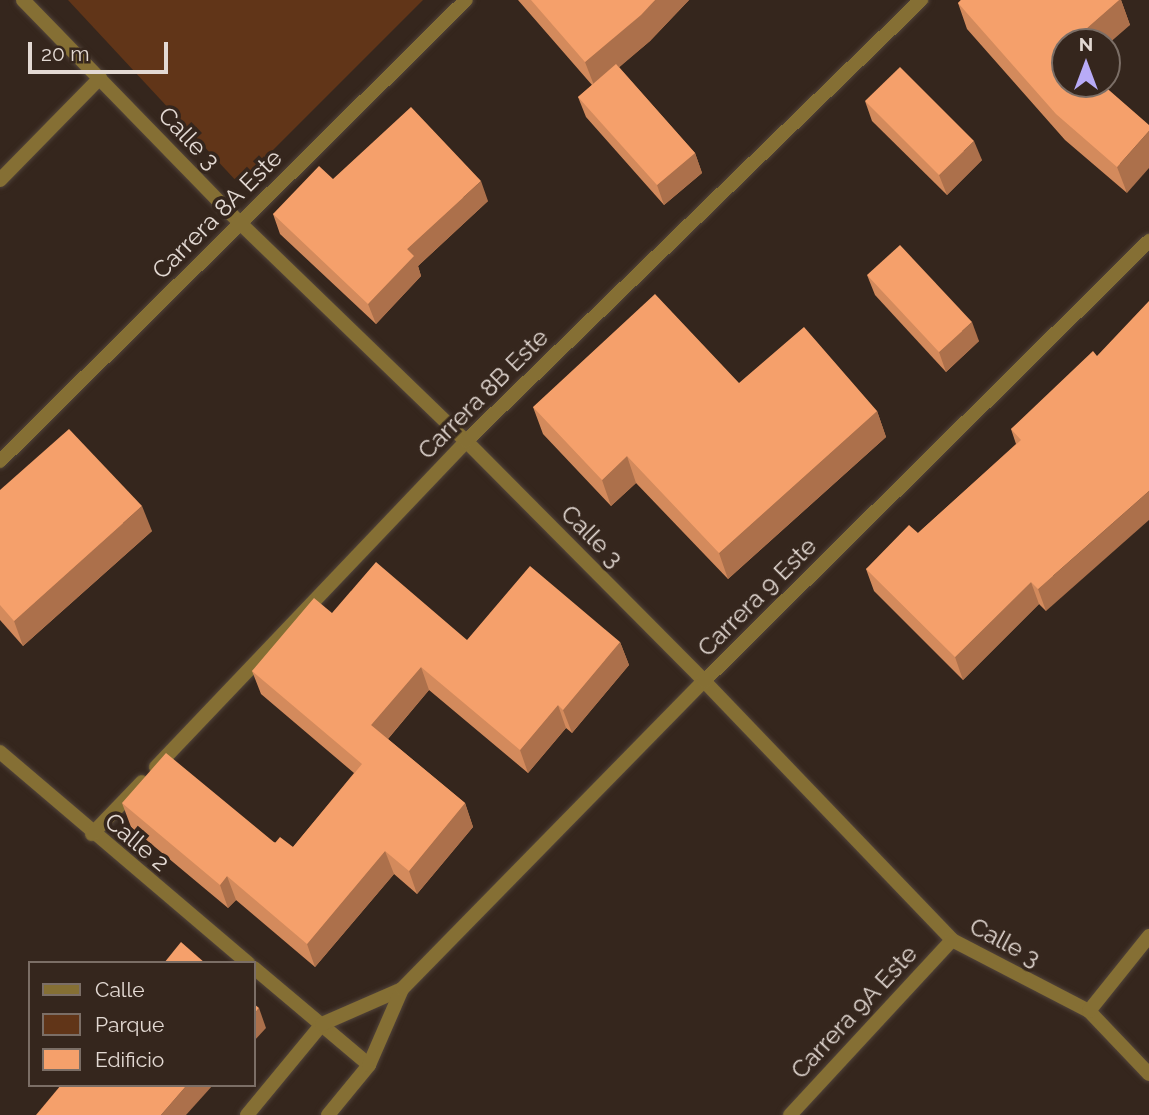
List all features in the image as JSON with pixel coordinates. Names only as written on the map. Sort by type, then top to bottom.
[{"type":"street","name":"Calle 3","points":[[23,0],[240,223],[466,441],[704,681],[952,940],[1088,1011],[1149,1074]]},
{"type":"street","name":"Carrera 8A Este","points":[[0,461],[466,0]]},
{"type":"street","name":"Carrera 8B Este","points":[[92,834],[466,441],[921,0]]},
{"type":"street","points":[[0,180],[100,78]]},
{"type":"street","name":"Carrera 9 Este","points":[[328,1115],[369,1065],[402,989],[704,681],[1149,241]]},
{"type":"street","name":"Calle 2","points":[[0,752],[92,834],[246,961]]},
{"type":"street","points":[[1088,1011],[1149,936]]},
{"type":"street","name":"Carrera 9A Este","points":[[789,1115],[952,940]]},
{"type":"street","points":[[256,970],[369,1065]]},
{"type":"street","name":"Carrera 9 Este","points":[[322,1024],[402,989]]},
{"type":"street","points":[[247,1115],[322,1024]]},
{"type":"green space","points":[[68,0],[423,0],[239,184]]},
{"type":"building","points":[[531,0],[655,0],[585,62]]},
{"type":"building","points":[[961,0],[1119,0],[1087,28],[1051,28],[1051,98],[1118,98],[1149,125],[1149,131],[1117,167],[1056,114],[958,3]]},
{"type":"building","points":[[616,64],[695,153],[657,185],[578,97]]},
{"type":"building","points":[[900,67],[974,141],[939,175],[865,101]]},
{"type":"building","points":[[411,107],[481,181],[407,249],[414,256],[368,304],[273,214],[319,166],[333,179]]},
{"type":"building","points":[[900,245],[972,322],[939,352],[867,275]]},
{"type":"building","points":[[655,294],[739,383],[804,327],[877,411],[719,553],[627,456],[602,480],[533,407]]},
{"type":"building","points":[[1149,301],[1149,491],[1038,589],[1031,582],[955,657],[866,569],[909,525],[918,533],[1021,440],[1011,429],[1093,351],[1097,356]]},
{"type":"building","points":[[69,429],[142,506],[14,621],[0,605],[0,490]]},
{"type":"building","points":[[376,562],[467,640],[530,566],[620,642],[563,710],[558,705],[520,750],[421,667],[371,725],[465,803],[409,871],[385,851],[307,944],[227,876],[220,885],[122,803],[166,753],[275,843],[280,837],[293,847],[362,764],[252,671],[314,598],[332,613]]},
{"type":"building","points":[[181,942],[203,961],[166,961]]},
{"type":"building","points":[[59,1087],[185,1087],[161,1115],[36,1115]]}]
